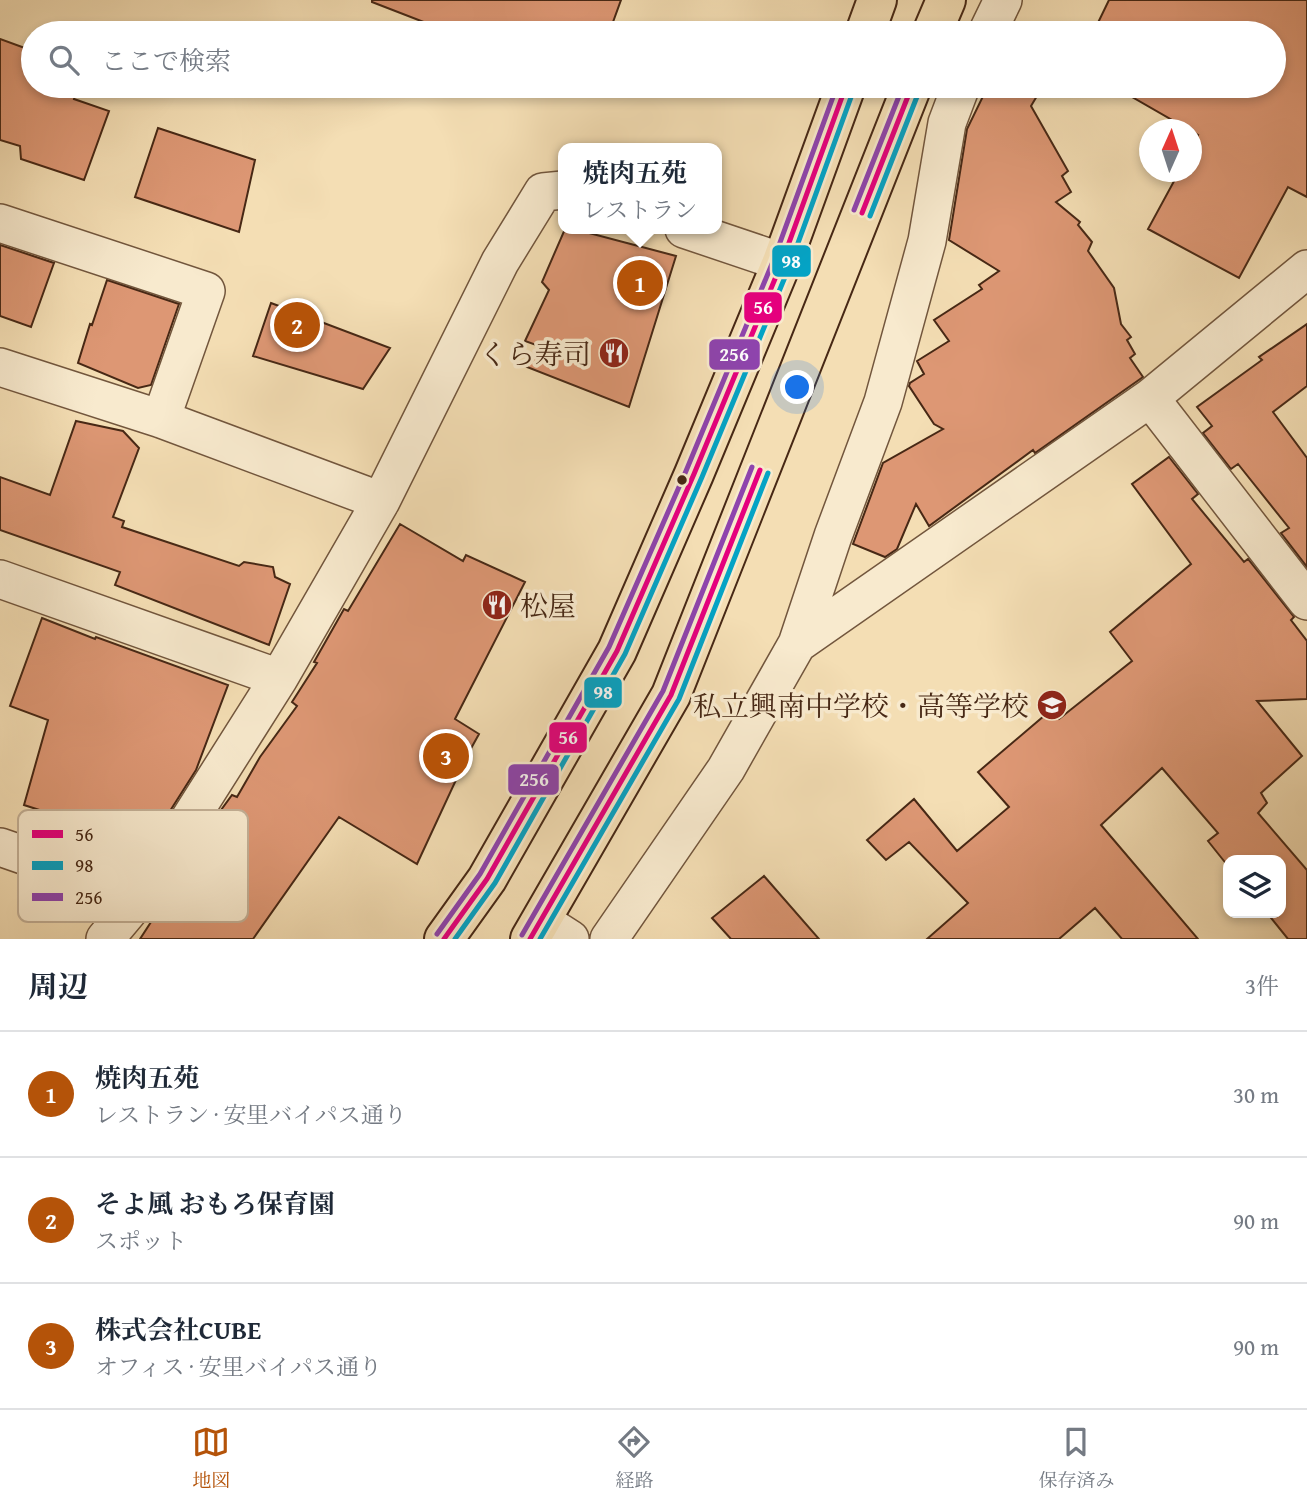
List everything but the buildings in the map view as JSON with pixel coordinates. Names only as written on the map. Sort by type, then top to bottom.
[{"type":"highway","points":[[869,21],[877,0]]},
{"type":"highway","points":[[937,21],[946,0]]},
{"type":"highway","points":[[444,939],[487,879],[617,650],[782,262],[842,98]]},
{"type":"highway","points":[[547,933],[671,695],[907,98]]},
{"type":"street","points":[[993,21],[1003,0]]},
{"type":"street","points":[[609,939],[726,769],[797,644],[832,536],[883,402],[927,241],[947,123],[956,98]]},
{"type":"street","points":[[195,810],[279,678],[381,501],[500,262],[543,192],[558,190]]},
{"type":"street","points":[[0,223],[206,291],[160,419]]},
{"type":"street","points":[[699,234],[782,262]]},
{"type":"street","points":[[797,644],[1150,398],[1307,270]]},
{"type":"street","points":[[0,367],[160,419],[381,501]]},
{"type":"street","points":[[1150,398],[1307,601]]},
{"type":"street","points":[[0,579],[279,678]]},
{"type":"street","points":[[0,847],[18,853]]},
{"type":"street","points":[[106,939],[120,922]]},
{"type":"transit line","name":"256","points":[[437,934],[480,874],[609,647],[774,259],[833,98]]},
{"type":"transit line","name":"56","points":[[444,939],[487,879],[617,651],[782,262],[842,98]]},
{"type":"transit line","name":"98","points":[[455,939],[495,883],[625,654],[790,265],[851,98]]},
{"type":"transit line","name":"256","points":[[854,210],[898,98]]},
{"type":"transit line","name":"56","points":[[862,213],[907,98]]},
{"type":"transit line","name":"98","points":[[870,216],[916,98]]},
{"type":"transit line","name":"256","points":[[522,935],[663,691],[752,467]]},
{"type":"transit line","name":"56","points":[[530,939],[671,695],[760,470]]},
{"type":"transit line","name":"98","points":[[540,939],[679,699],[768,473]]},
{"type":"place","name":"焼肉五苑","points":[[640,283]]},
{"type":"place","name":"そよ風 おもろ保育園","points":[[297,325]]},
{"type":"place","name":"くら寿司","points":[[614,353]]},
{"type":"place","name":"松屋","points":[[497,605]]},
{"type":"place","name":"私立興南中学校・高等学校","points":[[1052,705]]},
{"type":"place","name":"株式会社CUBE","points":[[446,756]]}]
